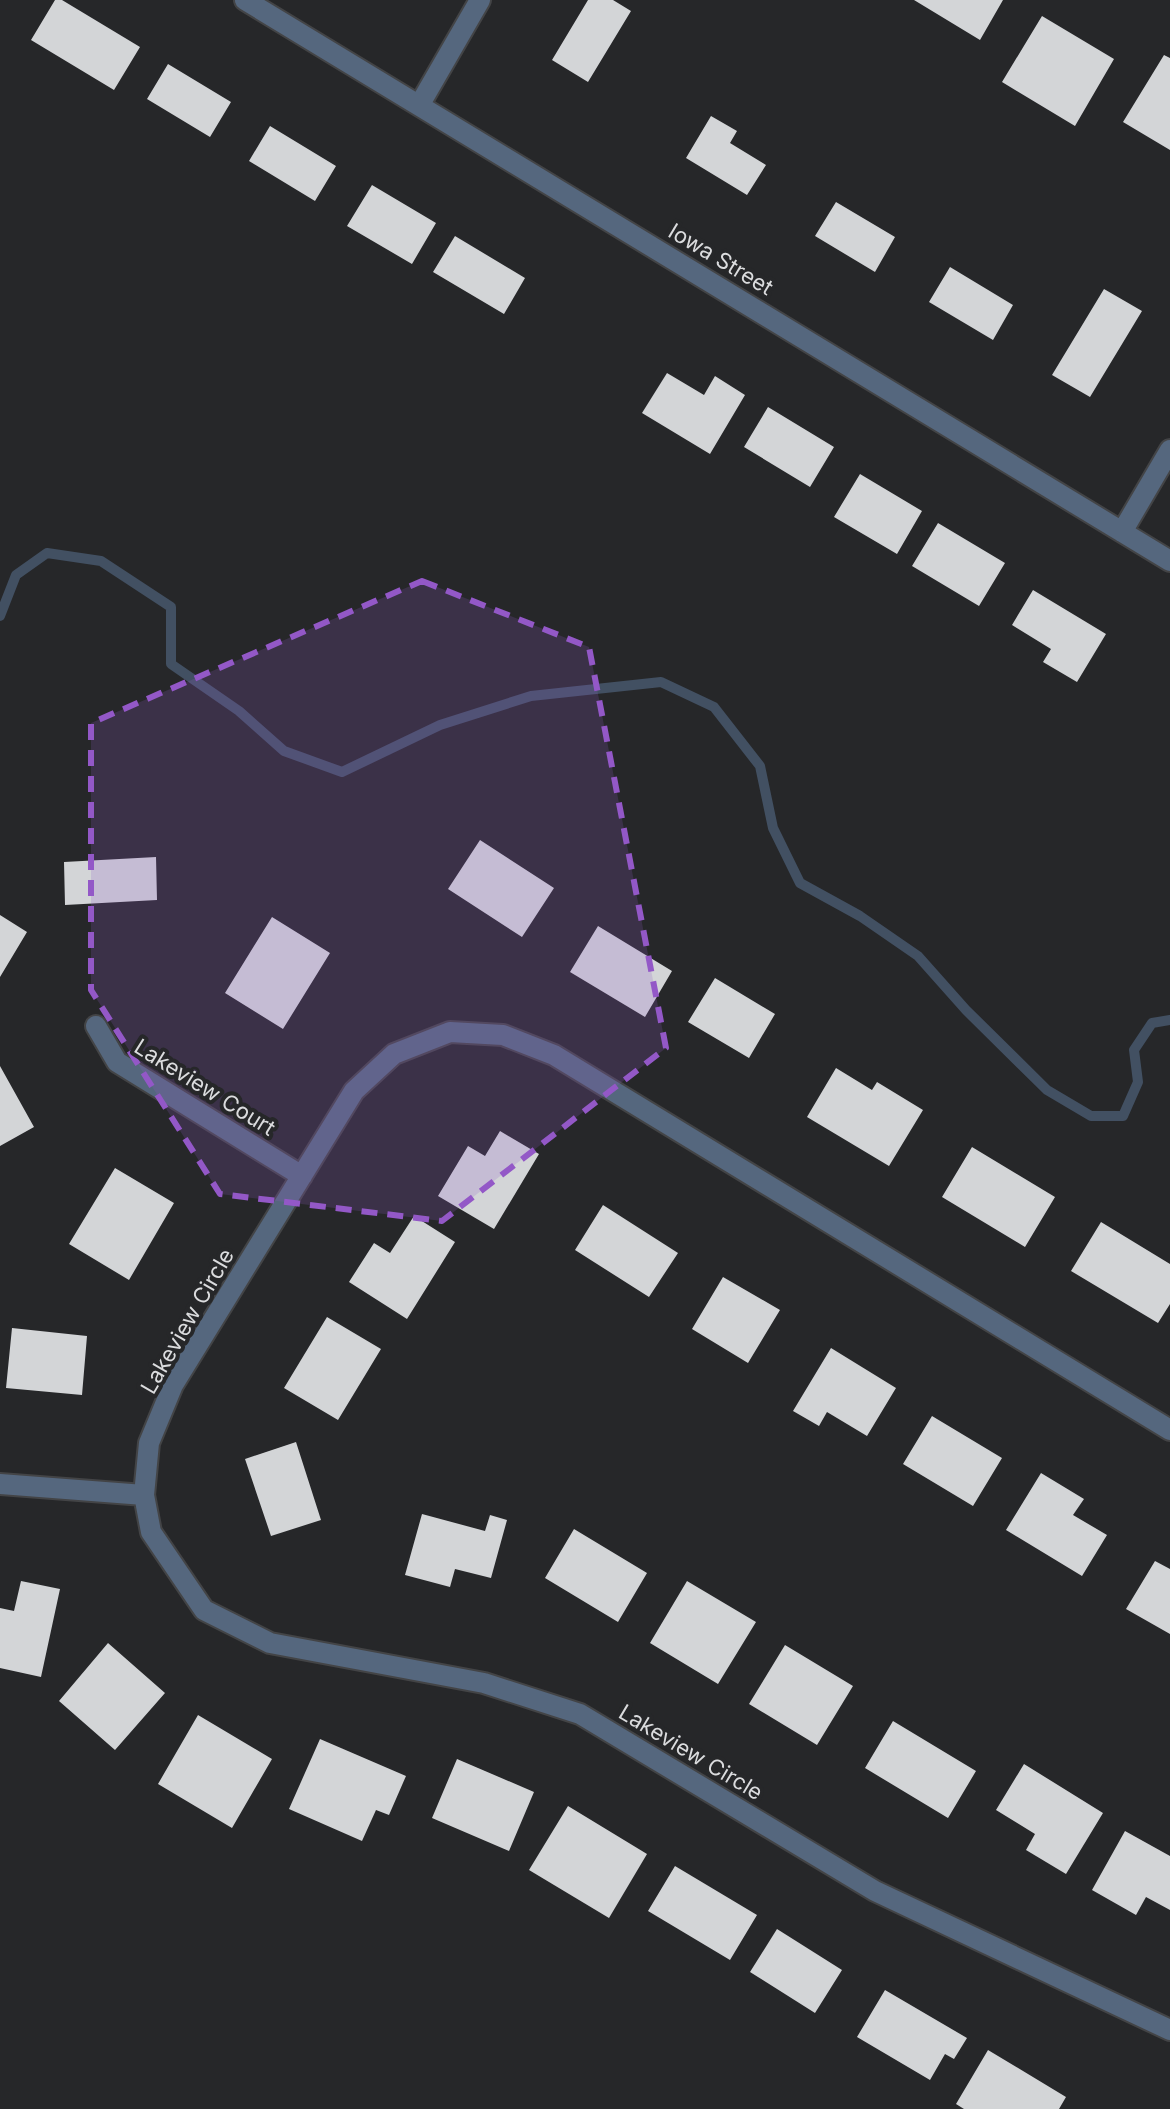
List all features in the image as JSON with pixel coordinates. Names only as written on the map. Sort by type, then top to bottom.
[{"type":"street","name":"Iowa Street","points":[[245,0],[1170,561]]},
{"type":"street","points":[[420,104],[480,0]]},
{"type":"street","points":[[1122,532],[1170,450]]},
{"type":"street","name":"Lakeview Court","points":[[96,1026],[117,1062],[302,1176]]},
{"type":"street","name":"Lakeview Circle","points":[[1170,1430],[554,1055],[503,1035],[450,1032],[394,1054],[354,1091],[173,1385],[149,1443],[144,1495],[151,1532],[204,1610],[270,1643],[484,1683],[580,1714],[875,1891],[1170,2030]]},
{"type":"street","points":[[0,1484],[144,1495]]},
{"type":"highlighted area","points":[[422,581],[589,647],[666,1048],[442,1221],[220,1194],[91,990],[91,723]]},
{"type":"building","points":[[55,0],[62,0],[140,47],[114,90],[31,40]]},
{"type":"building","points":[[588,0],[613,0],[631,11],[588,82],[552,60]]},
{"type":"building","points":[[914,0],[1003,0],[980,40]]},
{"type":"building","points":[[1042,16],[1114,59],[1075,126],[1002,82]]},
{"type":"building","points":[[1164,55],[1170,58],[1170,150],[1123,122]]},
{"type":"building","points":[[168,64],[231,102],[210,137],[147,99]]},
{"type":"building","points":[[711,116],[737,131],[730,143],[766,165],[747,195],[686,158]]},
{"type":"building","points":[[270,126],[336,166],[315,201],[249,161]]},
{"type":"building","points":[[372,185],[436,223],[412,264],[347,226]]},
{"type":"building","points":[[836,202],[895,237],[875,272],[815,236]]},
{"type":"building","points":[[455,236],[525,278],[504,314],[433,272]]},
{"type":"building","points":[[950,267],[1013,305],[993,340],[929,302]]},
{"type":"building","points":[[1104,289],[1142,311],[1090,397],[1052,375]]},
{"type":"building","points":[[667,373],[704,395],[715,376],[745,395],[710,454],[642,413]]},
{"type":"building","points":[[768,407],[834,447],[810,487],[744,447]]},
{"type":"building","points":[[860,474],[922,511],[897,554],[834,517]]},
{"type":"building","points":[[938,523],[1005,563],[979,606],[912,566]]},
{"type":"building","points":[[1033,590],[1106,634],[1077,682],[1043,662],[1051,649],[1012,625]]},
{"type":"building","points":[[480,840],[554,888],[522,937],[448,889]]},
{"type":"building","points":[[156,857],[157,900],[65,905],[64,862]]},
{"type":"building","points":[[0,915],[27,932],[0,977]]},
{"type":"building","points":[[272,917],[330,953],[283,1029],[225,993]]},
{"type":"building","points":[[598,926],[672,971],[645,1017],[570,972]]},
{"type":"building","points":[[715,978],[775,1014],[749,1058],[688,1022]]},
{"type":"building","points":[[0,1066],[34,1127],[0,1146]]},
{"type":"building","points":[[836,1068],[872,1090],[877,1082],[923,1110],[889,1166],[807,1117]]},
{"type":"building","points":[[500,1131],[539,1154],[494,1229],[438,1196],[468,1146],[485,1156]]},
{"type":"building","points":[[972,1147],[1055,1197],[1025,1247],[942,1197]]},
{"type":"building","points":[[115,1168],[174,1203],[129,1280],[69,1244]]},
{"type":"building","points":[[603,1205],[678,1253],[649,1297],[575,1250]]},
{"type":"building","points":[[414,1216],[455,1242],[407,1319],[349,1282],[374,1243],[390,1253]]},
{"type":"building","points":[[1101,1222],[1170,1264],[1170,1304],[1158,1323],[1071,1271]]},
{"type":"building","points":[[723,1277],[780,1310],[748,1363],[692,1329]]},
{"type":"building","points":[[327,1317],[381,1349],[338,1420],[284,1388]]},
{"type":"building","points":[[12,1328],[87,1336],[82,1395],[6,1388]]},
{"type":"building","points":[[831,1348],[896,1388],[867,1436],[827,1412],[819,1426],[793,1411]]},
{"type":"building","points":[[932,1416],[1002,1458],[973,1506],[903,1464]]},
{"type":"building","points":[[296,1442],[321,1520],[271,1536],[245,1459]]},
{"type":"building","points":[[1041,1473],[1084,1499],[1073,1515],[1107,1535],[1082,1576],[1006,1530]]},
{"type":"building","points":[[422,1514],[485,1531],[490,1515],[507,1520],[491,1578],[455,1569],[450,1587],[405,1575]]},
{"type":"building","points":[[574,1529],[647,1573],[618,1622],[545,1578]]},
{"type":"building","points":[[1155,1561],[1170,1569],[1170,1634],[1126,1609]]},
{"type":"building","points":[[21,1581],[60,1589],[41,1677],[0,1668],[0,1608],[14,1611]]},
{"type":"building","points":[[687,1581],[756,1622],[718,1684],[650,1643]]},
{"type":"building","points":[[108,1643],[165,1693],[115,1750],[59,1701]]},
{"type":"building","points":[[785,1645],[853,1686],[817,1745],[749,1704]]},
{"type":"building","points":[[198,1715],[272,1759],[232,1828],[158,1784]]},
{"type":"building","points":[[893,1721],[976,1771],[948,1818],[865,1768]]},
{"type":"building","points":[[320,1739],[406,1776],[389,1815],[376,1810],[362,1841],[289,1809]]},
{"type":"building","points":[[457,1759],[534,1792],[509,1851],[432,1818]]},
{"type":"building","points":[[1024,1764],[1103,1813],[1066,1874],[1026,1850],[1035,1834],[996,1810]]},
{"type":"building","points":[[568,1806],[647,1854],[609,1918],[529,1870]]},
{"type":"building","points":[[1125,1831],[1170,1856],[1170,1910],[1146,1897],[1136,1915],[1092,1890]]},
{"type":"building","points":[[675,1866],[757,1915],[730,1960],[648,1911]]},
{"type":"building","points":[[777,1929],[842,1970],[815,2013],[750,1972]]},
{"type":"building","points":[[885,1990],[967,2038],[954,2059],[945,2054],[930,2080],[857,2037]]},
{"type":"building","points":[[988,2050],[1066,2097],[1059,2109],[964,2109],[956,2104]]},
{"type":"waterway","points":[[0,616],[16,575],[47,553],[101,561],[171,607],[171,664],[239,711],[284,751],[342,772],[440,725],[531,696],[661,682],[714,707],[760,766],[773,828],[800,883],[860,916],[918,956],[966,1010],[1047,1090],[1091,1116],[1123,1116],[1138,1082],[1134,1050],[1152,1023],[1170,1020]]}]
